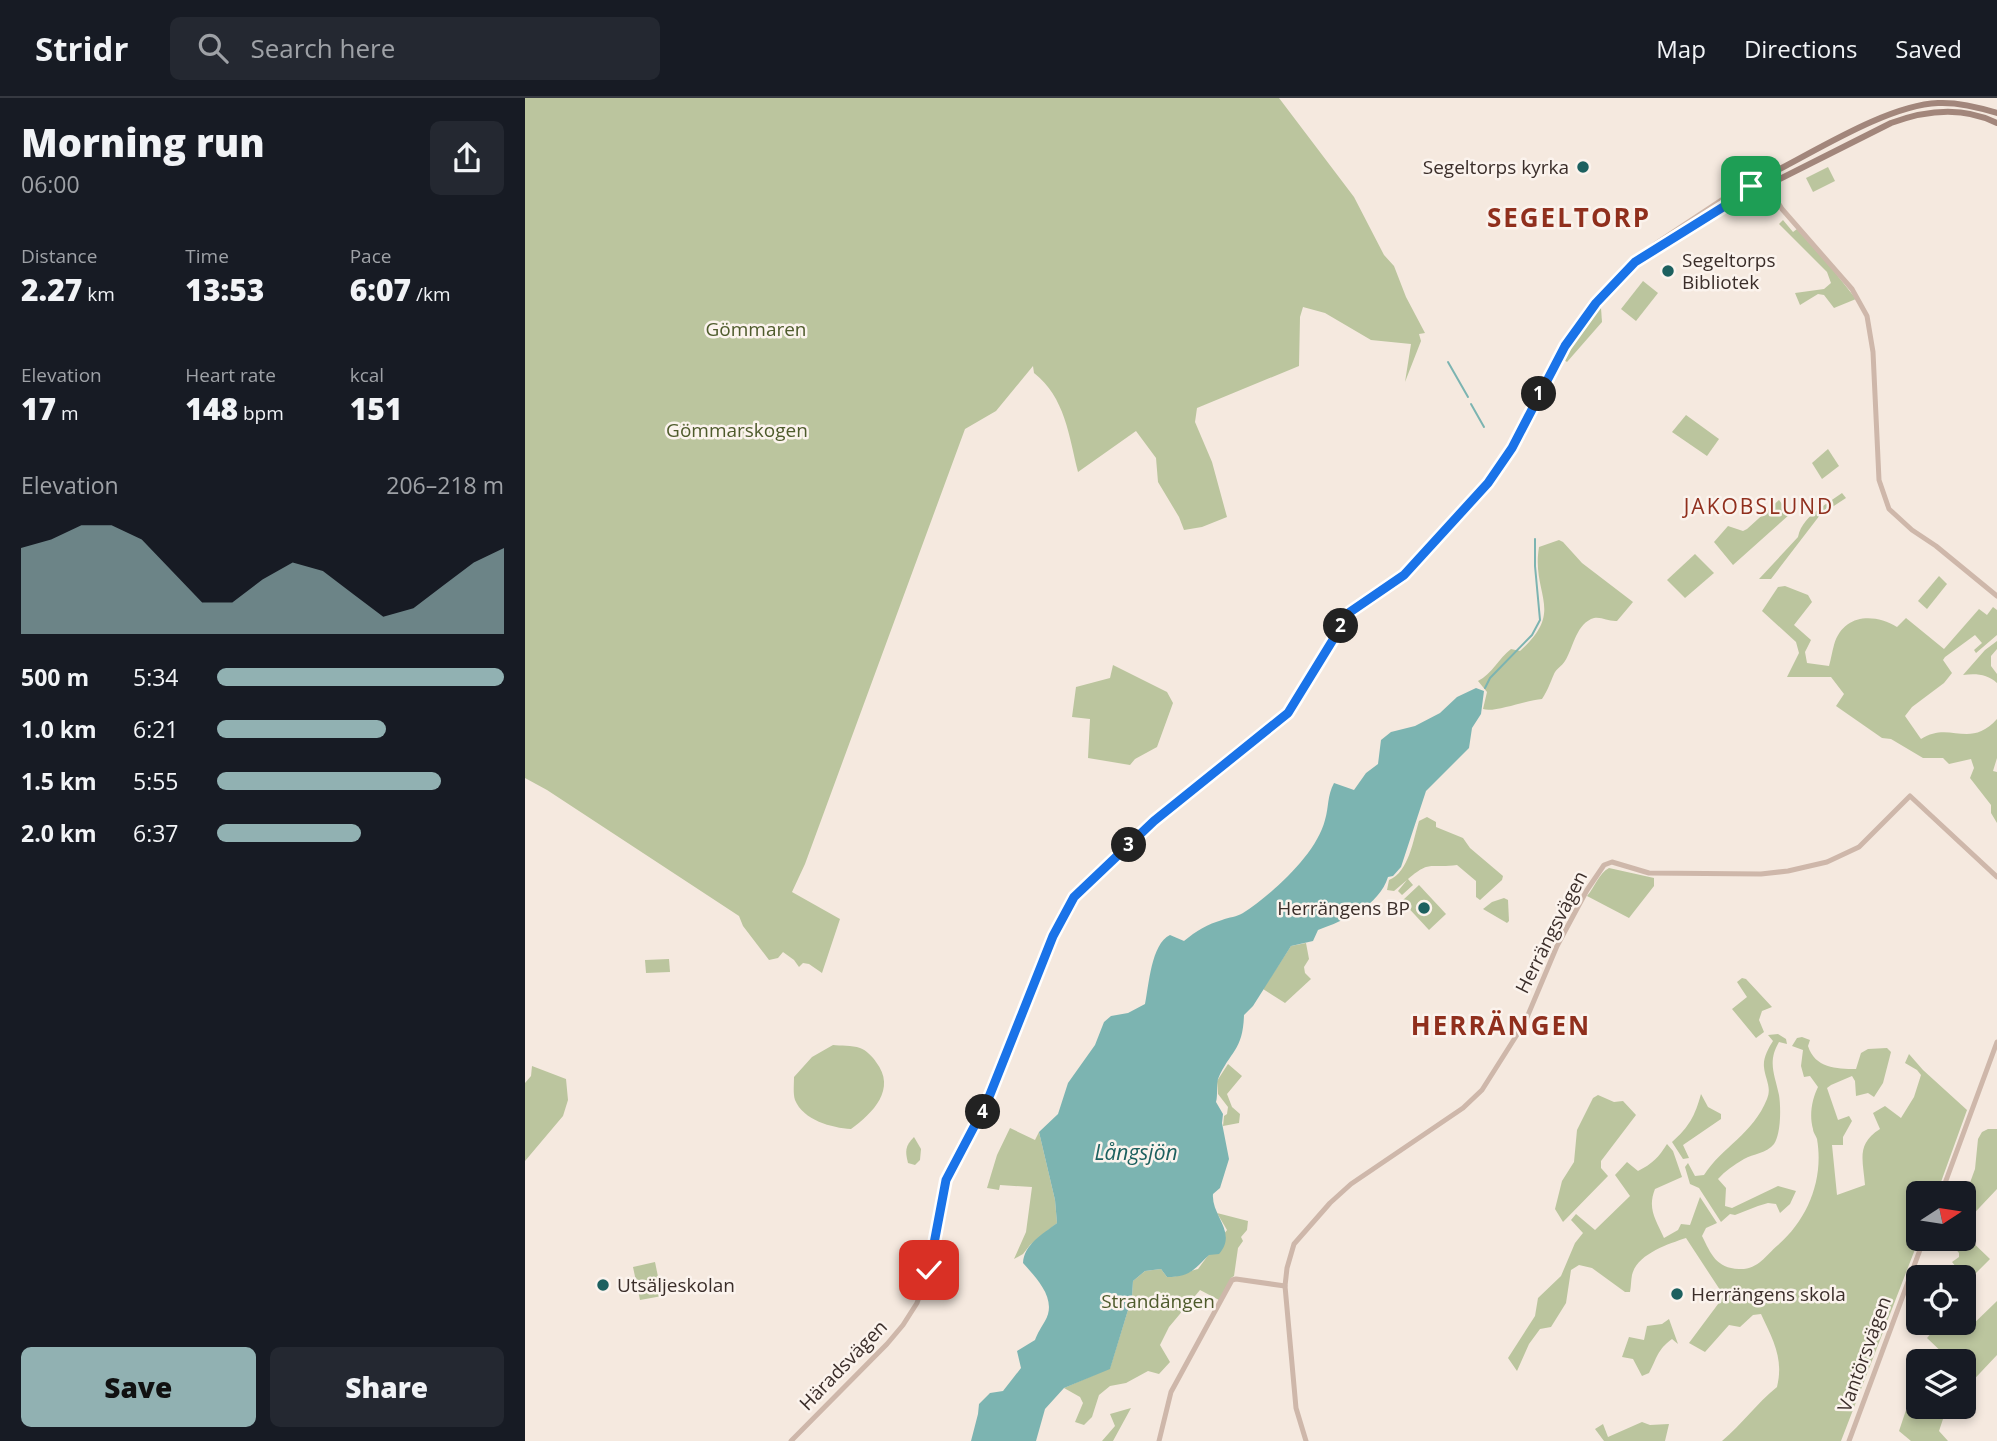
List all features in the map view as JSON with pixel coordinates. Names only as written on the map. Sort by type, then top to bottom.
[{"type":"main road","points":[[1997,113],[1949,103],[1909,107],[1765,175],[1755,175],[1751,181],[1758,193],[1909,116],[1957,111],[1997,123]]},
{"type":"main road","points":[[1765,175],[1770,186]]},
{"type":"street","name":"Häradsvägen","points":[[791,1441],[887,1344],[917,1303],[930,1266],[946,1180],[987,1102],[1053,936],[1074,897],[1154,821],[1288,713],[1350,612],[1404,575],[1488,483],[1512,448],[1565,346],[1596,303],[1655,244],[1751,181]]},
{"type":"street","points":[[1770,186],[1782,209],[1852,289],[1867,316],[1873,352],[1879,480],[1889,509],[1997,596]]},
{"type":"street","points":[[1758,193],[1782,209]]},
{"type":"street","name":"Häradsvägen","points":[[1635,262],[1728,204],[1758,193]]},
{"type":"street","name":"Herrängsvägen","points":[[1285,1286],[1294,1244],[1307,1226],[1341,1192],[1463,1108],[1482,1090],[1525,1022],[1557,946],[1604,865],[1612,862],[1649,873],[1788,872],[1827,862],[1859,847],[1910,796],[1997,877]]},
{"type":"street","points":[[1946,1181],[1997,1042]]},
{"type":"street","name":"Vantörsvägen","points":[[1849,1441],[1920,1251]]},
{"type":"street","points":[[1159,1441],[1171,1392],[1232,1280],[1236,1279],[1285,1286],[1296,1408],[1306,1441]]},
{"type":"green space","name":"Gömmarskogen","points":[[525,98],[1279,98],[1354,197],[1384,255],[1394,266],[1406,297],[1425,333],[1419,334],[1421,341],[1405,382],[1411,344],[1371,340],[1325,313],[1303,307],[1300,317],[1299,366],[1197,408],[1195,422],[1212,462],[1227,517],[1202,527],[1184,530],[1158,482],[1156,458],[1136,431],[1078,472],[1059,405],[1034,373],[1033,366],[996,411],[965,429],[805,864],[792,892],[840,919],[822,973],[809,964],[803,963],[799,967],[783,952],[778,958],[769,960],[743,926],[739,916],[525,778]]},
{"type":"green space","points":[[1828,167],[1835,181],[1813,192],[1806,178]]},
{"type":"green space","points":[[1783,220],[1793,232],[1797,229],[1856,299],[1834,308],[1824,295],[1818,294],[1800,305],[1795,293],[1824,289],[1831,283],[1827,272],[1779,224]]},
{"type":"green space","points":[[1643,281],[1658,293],[1636,321],[1621,309]]},
{"type":"green space","points":[[1601,308],[1602,322],[1567,362],[1564,360],[1572,344]]},
{"type":"green space","points":[[1686,415],[1719,439],[1707,456],[1672,432]]},
{"type":"green space","points":[[1828,449],[1839,466],[1822,479],[1812,463]]},
{"type":"green space","points":[[1842,493],[1846,498],[1820,515],[1771,579],[1759,579],[1798,537],[1809,517]]},
{"type":"green space","points":[[1779,500],[1790,514],[1733,565],[1714,542],[1728,526],[1743,531],[1747,529]]},
{"type":"green space","points":[[1559,540],[1582,563],[1633,602],[1617,621],[1591,619],[1581,627],[1565,661],[1555,672],[1542,699],[1483,709],[1487,692],[1478,681],[1511,649],[1520,651],[1534,637],[1541,624],[1544,602],[1539,578],[1539,547]]},
{"type":"green space","points":[[1695,554],[1714,573],[1685,598],[1667,580]]},
{"type":"green space","points":[[1939,576],[1947,584],[1927,609],[1918,601]]},
{"type":"green space","points":[[1785,586],[1808,595],[1812,602],[1794,625],[1811,640],[1805,652],[1807,663],[1829,666],[1838,635],[1844,627],[1860,619],[1879,620],[1897,627],[1906,618],[1944,649],[1979,609],[1987,615],[1993,607],[1997,610],[1997,635],[1976,653],[1974,650],[1982,643],[1975,635],[1945,657],[1943,660],[1952,673],[1905,716],[1921,739],[1941,732],[1977,733],[1997,719],[1997,758],[1993,771],[1997,772],[1997,823],[1991,813],[1991,805],[1970,778],[1974,768],[1971,759],[1949,764],[1943,758],[1923,758],[1891,739],[1882,738],[1836,706],[1844,694],[1831,677],[1787,677],[1799,653],[1796,642],[1762,611],[1778,587]]},
{"type":"green space","points":[[1997,641],[1997,649],[1991,656],[1991,666],[1997,674],[1997,683],[1981,675],[1963,675],[1985,650]]},
{"type":"green space","points":[[1113,665],[1167,692],[1173,703],[1157,747],[1135,759],[1130,765],[1088,758],[1090,719],[1072,717],[1076,687],[1110,678]]},
{"type":"green space","points":[[1427,817],[1436,822],[1436,827],[1463,838],[1470,848],[1503,876],[1480,900],[1476,897],[1476,881],[1457,865],[1422,869],[1408,879],[1413,885],[1402,895],[1398,891],[1407,880],[1394,891],[1387,890],[1389,880],[1396,876],[1406,863],[1419,821]]},
{"type":"green space","points":[[1609,868],[1654,878],[1654,886],[1629,918],[1587,896],[1602,873]]},
{"type":"green space","name":"Herrängens BP","points":[[1419,885],[1446,914],[1429,930],[1402,901]]},
{"type":"green space","points":[[1504,898],[1508,900],[1507,923],[1483,909]]},
{"type":"green space","points":[[1306,943],[1309,959],[1304,967],[1305,973],[1311,979],[1285,1003],[1263,989],[1291,946]]},
{"type":"green space","points":[[669,959],[670,972],[646,973],[645,960]]},
{"type":"green space","points":[[1742,978],[1772,1007],[1762,1011],[1759,1020],[1764,1032],[1756,1038],[1732,1009],[1747,997],[1737,982]]},
{"type":"green space","points":[[1778,1034],[1786,1039],[1787,1044],[1779,1042],[1773,1056],[1780,1106],[1776,1140],[1768,1149],[1744,1159],[1718,1179],[1726,1188],[1725,1206],[1732,1208],[1778,1186],[1796,1191],[1790,1204],[1780,1213],[1776,1204],[1768,1203],[1735,1215],[1730,1214],[1721,1222],[1699,1188],[1690,1184],[1685,1167],[1688,1163],[1695,1176],[1704,1175],[1719,1156],[1754,1122],[1768,1095],[1764,1064],[1773,1041],[1768,1035]]},
{"type":"green space","points":[[1797,1038],[1810,1040],[1808,1046],[1816,1059],[1834,1068],[1856,1069],[1861,1053],[1868,1049],[1887,1048],[1891,1052],[1883,1083],[1874,1097],[1868,1093],[1856,1096],[1852,1076],[1827,1088],[1838,1120],[1849,1116],[1852,1121],[1843,1137],[1843,1145],[1832,1145],[1837,1195],[1865,1185],[1864,1147],[1880,1129],[1873,1113],[1885,1106],[1901,1118],[1914,1097],[1921,1075],[1905,1063],[1909,1054],[1967,1110],[1941,1181],[1906,1181],[1906,1251],[1914,1251],[1909,1265],[1906,1265],[1906,1273],[1841,1441],[1722,1441],[1777,1387],[1778,1358],[1761,1314],[1753,1315],[1740,1327],[1729,1325],[1705,1352],[1689,1343],[1724,1296],[1686,1238],[1654,1251],[1640,1261],[1632,1275],[1630,1292],[1625,1292],[1592,1268],[1579,1265],[1571,1270],[1566,1303],[1551,1327],[1540,1329],[1529,1344],[1517,1371],[1508,1358],[1535,1316],[1538,1298],[1561,1276],[1575,1243],[1583,1233],[1571,1220],[1576,1214],[1595,1230],[1630,1196],[1615,1175],[1627,1162],[1638,1171],[1655,1160],[1667,1144],[1673,1151],[1682,1177],[1655,1189],[1652,1209],[1658,1226],[1664,1238],[1678,1230],[1681,1224],[1690,1225],[1700,1197],[1717,1223],[1706,1228],[1702,1236],[1712,1254],[1725,1266],[1739,1269],[1751,1267],[1789,1235],[1811,1197],[1816,1183],[1819,1154],[1811,1113],[1818,1087],[1810,1076],[1804,1077],[1801,1066],[1803,1050],[1792,1046]]},
{"type":"green space","points":[[833,1045],[865,1050],[882,1072],[884,1082],[880,1100],[867,1116],[851,1129],[827,1125],[811,1118],[794,1098],[794,1077],[812,1057]]},
{"type":"green space","points":[[1228,1064],[1242,1076],[1227,1094],[1232,1107],[1240,1114],[1239,1123],[1223,1126],[1228,1107],[1218,1094],[1217,1081]]},
{"type":"green space","points":[[532,1066],[566,1079],[568,1100],[563,1116],[525,1161],[525,1083],[531,1076]]},
{"type":"green space","points":[[1701,1094],[1708,1107],[1721,1114],[1721,1119],[1683,1145],[1689,1158],[1683,1159],[1672,1142],[1691,1121]]},
{"type":"green space","points":[[1598,1095],[1614,1102],[1623,1101],[1636,1115],[1601,1161],[1601,1168],[1608,1176],[1563,1222],[1555,1209],[1562,1181],[1574,1162],[1577,1130],[1593,1098]]},
{"type":"green space","points":[[1010,1128],[1035,1140],[1039,1132],[1055,1200],[1057,1223],[1014,1259],[1026,1232],[1032,1187],[1000,1185],[999,1190],[987,1188],[997,1155]]},
{"type":"green space","points":[[1997,1129],[1997,1189],[1976,1211],[1976,1181],[1971,1181],[1975,1169],[1978,1139],[1982,1132]]},
{"type":"green space","points":[[914,1137],[921,1149],[920,1160],[915,1165],[908,1163],[906,1152]]},
{"type":"green space","name":"Strandängen","points":[[1217,1213],[1248,1221],[1247,1230],[1241,1237],[1243,1241],[1238,1248],[1234,1276],[1219,1300],[1200,1290],[1169,1327],[1160,1345],[1170,1362],[1159,1374],[1148,1371],[1126,1383],[1110,1386],[1099,1395],[1092,1417],[1084,1425],[1075,1422],[1083,1403],[1080,1397],[1064,1388],[1110,1368],[1132,1297],[1133,1281],[1145,1271],[1161,1269],[1167,1277],[1198,1269],[1227,1230]]},
{"type":"green space","points":[[1976,1246],[1990,1259],[1976,1273],[1976,1265],[1955,1265],[1952,1262],[1959,1257],[1957,1251],[1976,1251]]},
{"type":"green space","points":[[655,1262],[662,1296],[640,1300],[633,1267]]},
{"type":"green space","points":[[1997,1301],[1997,1355],[1976,1377],[1976,1349],[1938,1349],[1927,1338],[1930,1335],[1976,1335],[1976,1321]]},
{"type":"green space","points":[[1669,1319],[1678,1344],[1672,1339],[1667,1343],[1649,1373],[1642,1376],[1633,1359],[1622,1357],[1629,1337],[1644,1340],[1647,1326],[1662,1324]]},
{"type":"green space","points":[[1131,1408],[1113,1441],[1102,1441],[1115,1426],[1110,1414]]},
{"type":"green space","points":[[1906,1410],[1906,1419],[1943,1419],[1939,1431],[1948,1441],[1911,1441],[1899,1431]]},
{"type":"green space","points":[[1642,1422],[1650,1425],[1669,1424],[1665,1441],[1604,1441],[1595,1429],[1603,1424],[1608,1437]]},
{"type":"water","name":"Långsjön","points":[[1476,688],[1484,691],[1481,714],[1472,728],[1469,748],[1426,791],[1401,867],[1393,876],[1388,877],[1377,896],[1360,911],[1318,930],[1313,941],[1291,946],[1253,1006],[1244,1015],[1238,1044],[1217,1084],[1216,1102],[1223,1114],[1222,1123],[1229,1159],[1220,1188],[1213,1194],[1213,1202],[1226,1238],[1219,1254],[1209,1255],[1182,1276],[1167,1277],[1161,1269],[1145,1271],[1133,1281],[1132,1297],[1110,1369],[1064,1388],[1045,1409],[1036,1441],[971,1441],[979,1404],[990,1393],[1003,1391],[1021,1368],[1017,1351],[1035,1340],[1048,1313],[1049,1305],[1044,1289],[1023,1263],[1031,1245],[1057,1223],[1055,1200],[1039,1132],[1058,1114],[1068,1083],[1095,1045],[1104,1022],[1111,1016],[1128,1013],[1145,1004],[1155,956],[1170,935],[1184,941],[1207,926],[1241,914],[1267,895],[1303,860],[1320,833],[1334,783],[1354,790],[1366,773],[1378,764],[1381,740],[1391,732],[1415,726],[1440,713],[1457,697]]},
{"type":"waterway","points":[[1448,362],[1468,397]]},
{"type":"waterway","points":[[1471,404],[1484,427]]},
{"type":"waterway","points":[[1485,688],[1490,678],[1532,635],[1540,620],[1535,539]]},
{"type":"place","name":"Segeltorps kyrka","points":[[1583,167]]},
{"type":"place","name":"Segeltorps Bibliotek","points":[[1668,271]]},
{"type":"place","name":"Herrängens BP","points":[[1424,908]]},
{"type":"place","name":"Utsäljeskolan","points":[[603,1285]]},
{"type":"place","name":"Herrängens skola","points":[[1677,1294]]},
{"type":"district","name":"SEGELTORP","points":[[1569,218]]},
{"type":"district","name":"JAKOBSLUND","points":[[1759,507]]},
{"type":"district","name":"HERRÄNGEN","points":[[1501,1026]]},
{"type":"route","points":[[929,1270],[941,1198],[951,1167],[983,1111],[1059,921],[1074,897],[1154,821],[1294,707],[1350,612],[1404,575],[1488,483],[1512,448],[1565,346],[1599,300],[1635,262],[1728,204],[1754,192],[1751,186]]},
{"type":"park label","name":"Gömmaren","points":[[756,329]]}]
